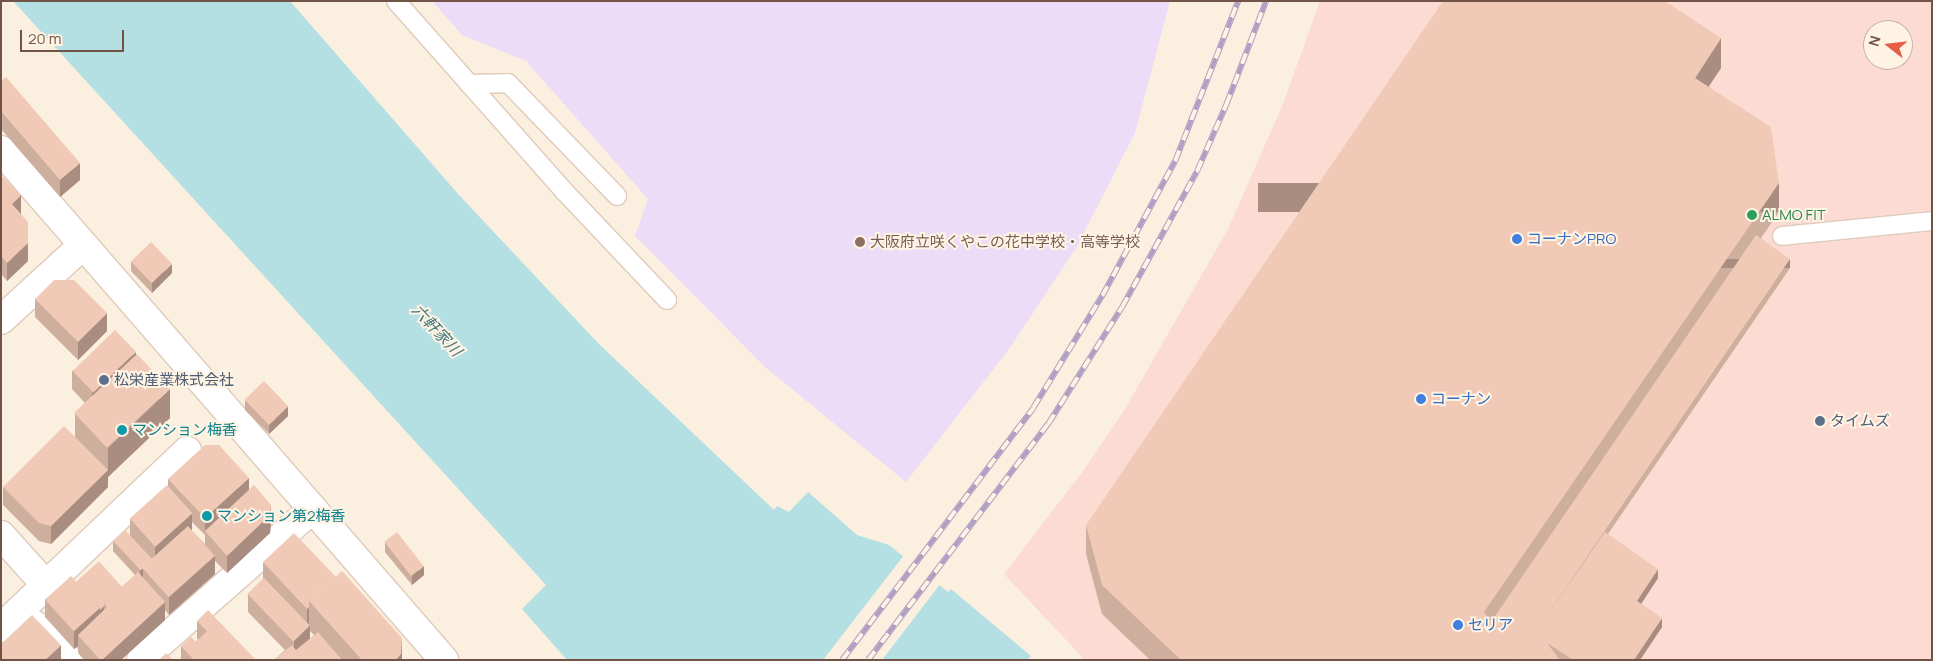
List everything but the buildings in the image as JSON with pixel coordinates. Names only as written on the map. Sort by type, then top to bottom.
[{"type":"street","points":[[1,150],[311,510],[444,660]]},
{"type":"street","points":[[1,320],[83,246]]},
{"type":"street","points":[[1,628],[187,451]]},
{"type":"street","points":[[142,660],[311,510]]},
{"type":"street","points":[[1,535],[47,586]]},
{"type":"street","points":[[21,609],[69,660]]},
{"type":"lane","points":[[396,1],[469,84],[667,300]]},
{"type":"lane","points":[[469,84],[508,83],[617,196]]},
{"type":"lane","points":[[1782,236],[1932,221]]},
{"type":"shaded area","name":"大阪府立咲くやこの花中学校・高等学校","points":[[432,1],[1170,1],[1135,133],[1076,248],[1009,349],[906,482],[766,368],[635,236],[648,199],[526,61],[462,35]]},
{"type":"shaded area","points":[[1320,1],[1932,1],[1932,660],[1085,660],[1004,574],[1083,471],[1125,409],[1228,229],[1283,104]]},
{"type":"water","name":"六軒家川","points":[[13,1],[290,1],[459,195],[598,343],[774,510],[777,506],[789,512],[808,492],[857,535],[889,545],[948,592],[951,589],[1031,656],[1028,660],[567,660],[522,609],[546,585]]},
{"type":"pier","points":[[905,554],[941,583],[882,660],[823,660]]},
{"type":"railway","points":[[842,660],[1033,408],[1102,296],[1175,161],[1238,1]]},
{"type":"railway","points":[[868,660],[1048,424],[1122,307],[1197,171],[1226,105],[1266,1]]},
{"type":"place","name":"ALMO FIT","points":[[1752,215]]},
{"type":"place","name":"コーナンPRO","points":[[1517,239]]},
{"type":"place","name":"大阪府立咲くやこの花中学校・高等学校","points":[[860,242]]},
{"type":"place","name":"松栄産業株式会社","points":[[104,380]]},
{"type":"place","name":"コーナン","points":[[1421,399]]},
{"type":"place","name":"タイムズ","points":[[1820,421]]},
{"type":"place","name":"マンション梅香","points":[[122,430]]},
{"type":"place","name":"マンション第2梅香","points":[[207,516]]},
{"type":"place","name":"セリア","points":[[1458,625]]}]
